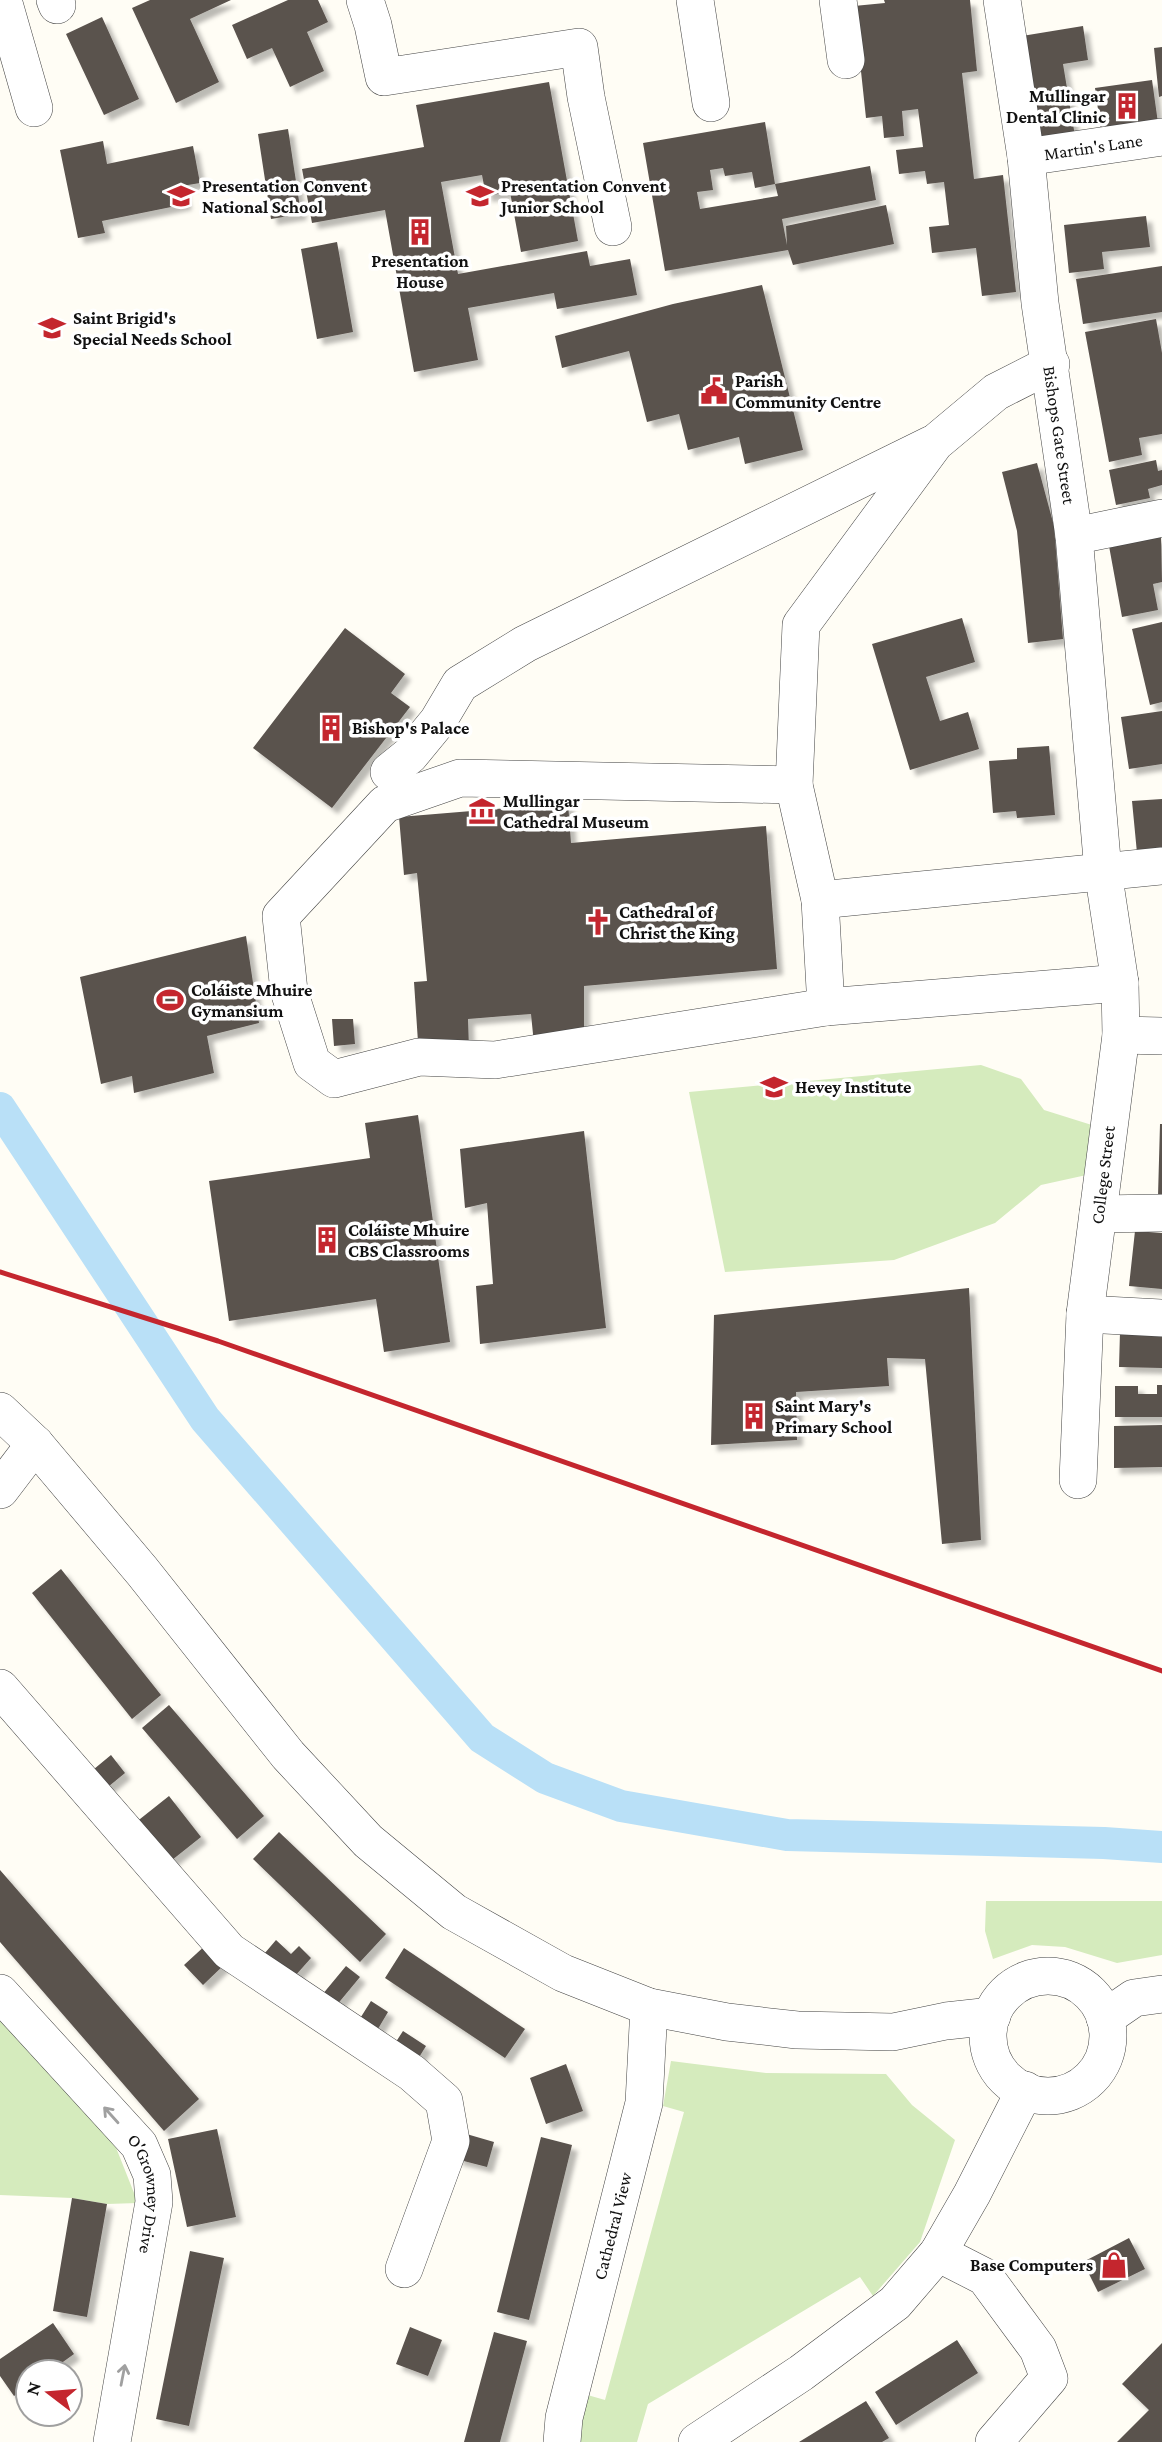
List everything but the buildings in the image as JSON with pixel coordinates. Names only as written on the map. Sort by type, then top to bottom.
[{"type":"street","points":[[4,0],[34,108]]},
{"type":"street","points":[[365,0],[384,77],[579,47],[586,97],[613,227]]},
{"type":"street","points":[[695,0],[711,103]]},
{"type":"street","points":[[838,0],[846,61]]},
{"type":"street","name":"Bishops Gate Street","points":[[1002,0],[1026,157],[1040,303],[1074,536],[1103,871]]},
{"type":"street","name":"Martin's Lane","points":[[1026,157],[1162,136]]},
{"type":"street","points":[[389,772],[411,755],[438,721],[460,684],[525,644],[934,443],[996,392],[1051,364]]},
{"type":"street","points":[[826,1007],[820,900],[794,785],[801,625],[934,443]]},
{"type":"street","points":[[1074,536],[1162,518]]},
{"type":"street","points":[[794,785],[460,778],[384,804],[281,916],[289,991],[312,1063],[334,1079],[419,1057],[495,1060],[826,1007],[1120,983]]},
{"type":"street","points":[[820,900],[1162,866]]},
{"type":"street","name":"College Street","points":[[1078,1480],[1085,1314],[1121,1035],[1120,983],[1103,871]]},
{"type":"street","points":[[1121,1035],[1162,1036]]},
{"type":"street","points":[[1098,1214],[1162,1213]]},
{"type":"street","points":[[1085,1314],[1162,1318]]},
{"type":"street","points":[[0,1411],[35,1444],[142,1571],[288,1755],[368,1841],[454,1912],[563,1973],[649,2007],[727,2022],[797,2031],[893,2032],[992,2015]]},
{"type":"street","points":[[0,1490],[35,1444]]},
{"type":"street","points":[[0,1688],[229,1951],[412,2073],[444,2101],[451,2141],[404,2269]]},
{"type":"street","points":[[1062,1977],[1086,1989],[1095,1998],[1108,2029],[1105,2054],[1100,2065],[1083,2084],[1065,2093],[1045,2095],[1024,2090],[1004,2076],[995,2064],[988,2032],[992,2015],[1001,1998],[1015,1986],[1032,1978],[1062,1977]]},
{"type":"street","name":"O'Growney Drive","points":[[0,1993],[139,2145],[152,2175],[154,2202],[112,2442]]},
{"type":"street","points":[[1105,2018],[1134,1998],[1162,1994]]},
{"type":"street","name":"Cathedral View","points":[[562,2442],[564,2418],[644,2103],[649,2007]]},
{"type":"street","points":[[697,2442],[801,2373],[895,2303],[938,2253],[972,2194],[1024,2090]]},
{"type":"street","points":[[938,2253],[985,2277],[1038,2349],[1049,2378],[994,2442]]},
{"type":"green space","points":[[981,1065],[1021,1079],[1044,1110],[1095,1126],[1091,1174],[1041,1185],[995,1223],[894,1260],[725,1272],[689,1092]]},
{"type":"green space","points":[[986,1901],[1162,1901],[1162,1955],[1117,1963],[1065,1947],[1032,1945],[993,1959],[985,1931]]},
{"type":"green space","points":[[0,2015],[113,2140],[138,2203],[107,2204],[72,2198],[0,2195]]},
{"type":"green space","points":[[671,2061],[766,2073],[886,2074],[912,2105],[955,2140],[920,2242],[873,2296],[860,2277],[648,2404],[637,2442],[576,2442],[584,2394],[605,2400],[684,2112],[663,2106]]},
{"type":"waterway","points":[[0,1108],[205,1419],[482,1738],[545,1778],[621,1806],[787,1835],[1104,1843],[1162,1847]]},
{"type":"railway","points":[[0,1272],[218,1341],[1162,1671]]},
{"type":"place","name":"Mullingar Dental Clinic","points":[[1127,106]]},
{"type":"place","name":"Presentation Convent National School","points":[[181,196]]},
{"type":"place","name":"Presentation Convent Junior School","points":[[480,196]]},
{"type":"place","name":"Presentation House","points":[[420,232]]},
{"type":"place","name":"Saint Brigid's Special Needs School","points":[[52,328]]},
{"type":"place","name":"Parish Community Centre","points":[[714,391]]},
{"type":"place","name":"Bishop's Palace","points":[[331,728]]},
{"type":"place","name":"Mullingar Cathedral Museum","points":[[482,811]]},
{"type":"place","name":"Cathedral of Christ the King","points":[[598,922]]},
{"type":"place","name":"Coláiste Mhuire Gymansium","points":[[170,1000]]},
{"type":"place","name":"Hevey Institute","points":[[774,1087]]},
{"type":"place","name":"Coláiste Mhuire CBS Classrooms","points":[[327,1240]]},
{"type":"place","name":"Saint Mary's Primary School","points":[[754,1416]]},
{"type":"place","name":"Base Computers","points":[[1114,2265]]}]
